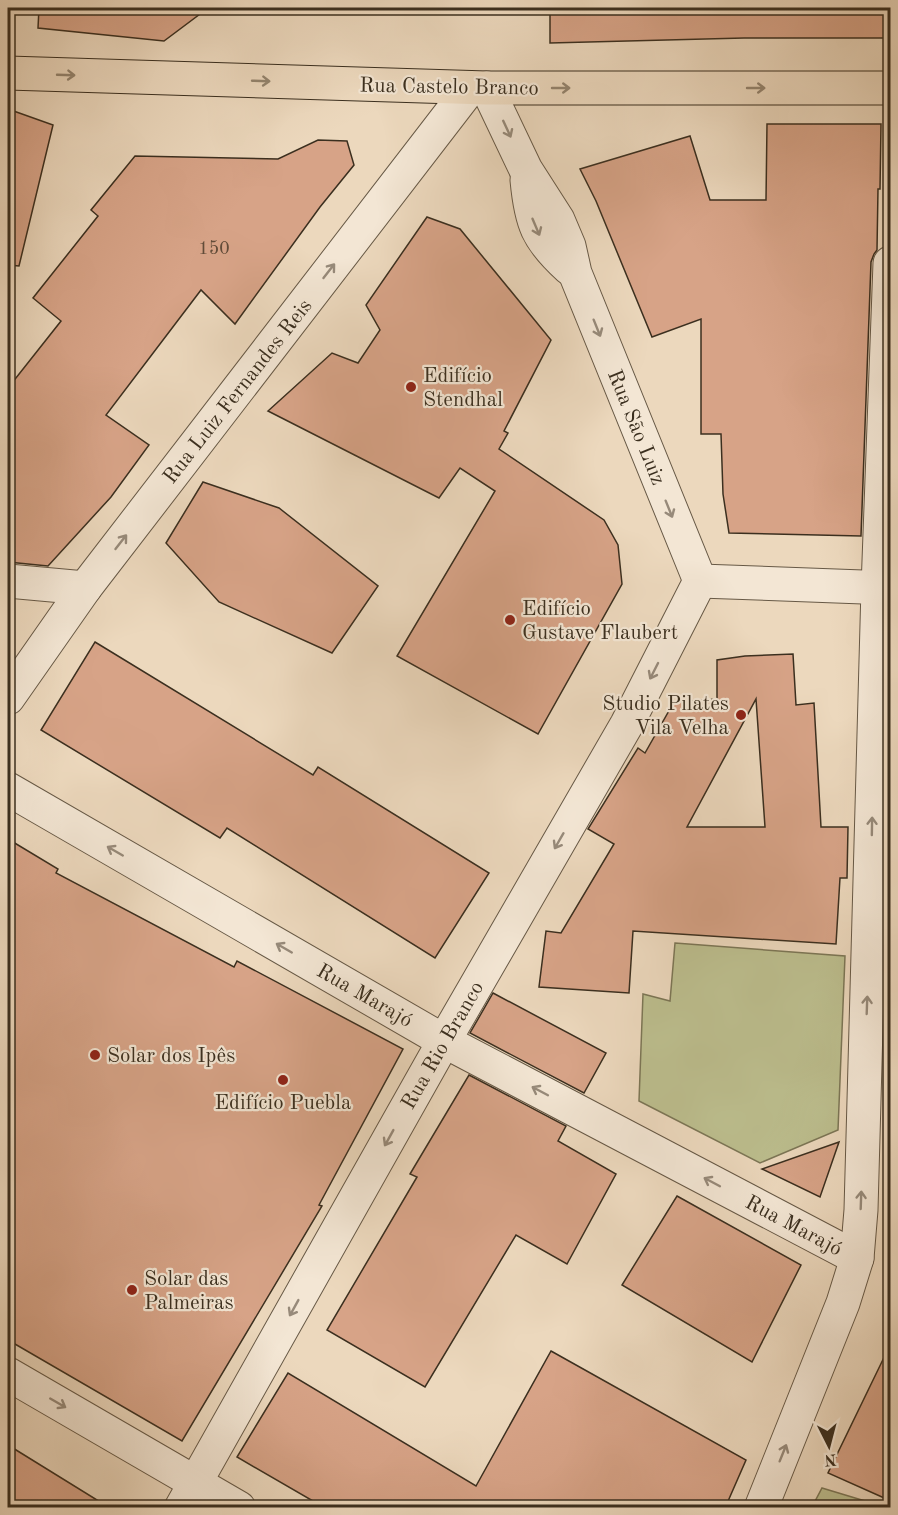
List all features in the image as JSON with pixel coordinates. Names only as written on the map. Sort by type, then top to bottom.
[{"type":"main road","name":"Rua Castelo Branco","points":[[8,74],[479,88],[891,88]]},
{"type":"street","name":"Rua São Luiz","points":[[479,88],[558,220],[569,246],[575,273],[700,581]]},
{"type":"street","name":"Rua Luiz Fernandes Reis","points":[[8,698],[85,588],[479,88]]},
{"type":"street","points":[[760,1508],[843,1303],[857,1258],[881,885],[891,263]]},
{"type":"street","points":[[8,581],[85,588]]},
{"type":"street","points":[[700,581],[884,588]]},
{"type":"street","name":"Rua Rio Branco","points":[[189,1495],[444,1041],[627,724],[700,581]]},
{"type":"street","name":"Rua Marajó","points":[[8,789],[444,1041],[857,1258]]},
{"type":"street","points":[[8,1374],[189,1495],[239,1508]]},
{"type":"green space","points":[[675,943],[845,956],[838,1130],[760,1163],[639,1101],[643,994],[670,1001]]},
{"type":"green space","points":[[822,1488],[885,1507],[812,1507]]},
{"type":"building","points":[[39,8],[208,8],[164,41],[38,28]]},
{"type":"building","points":[[550,8],[887,8],[886,38],[744,38],[550,43]]},
{"type":"building","points":[[8,109],[53,125],[19,266],[8,265]]},
{"type":"building","points":[[767,124],[881,124],[877,250],[871,262],[861,536],[729,533],[723,494],[721,434],[701,434],[701,319],[652,337],[596,201],[580,169],[690,136],[710,200],[766,200]]},
{"type":"building","points":[[318,140],[347,141],[354,165],[320,207],[235,324],[201,290],[106,415],[149,445],[111,497],[48,566],[8,562],[8,388],[61,321],[33,298],[98,216],[91,210],[135,156],[278,159]]},
{"type":"building","points":[[427,217],[460,229],[551,340],[504,431],[508,433],[499,449],[604,520],[618,545],[622,584],[538,734],[397,656],[495,491],[460,468],[439,498],[268,411],[332,353],[358,363],[380,330],[366,305]]},
{"type":"building","points":[[203,482],[279,508],[378,586],[332,653],[219,602],[166,543]]},
{"type":"building","points":[[95,642],[313,775],[318,767],[489,873],[435,958],[227,828],[220,838],[41,730]]},
{"type":"building","points":[[793,654],[796,705],[814,703],[821,827],[848,827],[847,878],[840,878],[836,944],[633,931],[629,993],[539,987],[546,931],[561,933],[614,844],[588,829],[638,748],[645,753],[674,702],[717,699],[717,660]],"holes":[[[756,699],[765,827],[687,827]]]},
{"type":"building","points":[[8,839],[58,869],[56,873],[234,967],[237,961],[403,1049],[319,1205],[322,1206],[182,1441],[8,1340]]},
{"type":"building","points":[[493,993],[606,1053],[584,1093],[470,1033]]},
{"type":"building","points":[[469,1075],[566,1126],[558,1141],[616,1174],[567,1264],[516,1235],[425,1387],[327,1330],[417,1177],[410,1174]]},
{"type":"building","points":[[839,1142],[820,1197],[762,1169]]},
{"type":"building","points":[[677,1196],[801,1265],[752,1362],[622,1285]]},
{"type":"building","points":[[891,1343],[891,1501],[828,1473]]},
{"type":"building","points":[[551,1351],[746,1460],[725,1508],[325,1508],[237,1457],[288,1373],[476,1486]]},
{"type":"building","points":[[8,1445],[110,1508],[8,1508]]},
{"type":"place","name":"Edifício Stendhal","points":[[411,387]]},
{"type":"place","name":"Edifício Gustave Flaubert","points":[[510,620]]},
{"type":"place","name":"Studio Pilates Vila Velha","points":[[741,715]]},
{"type":"place","name":"Solar dos Ipês","points":[[95,1055]]},
{"type":"place","name":"Edifício Puebla","points":[[283,1080]]},
{"type":"place","name":"Solar das Palmeiras","points":[[132,1290]]}]
